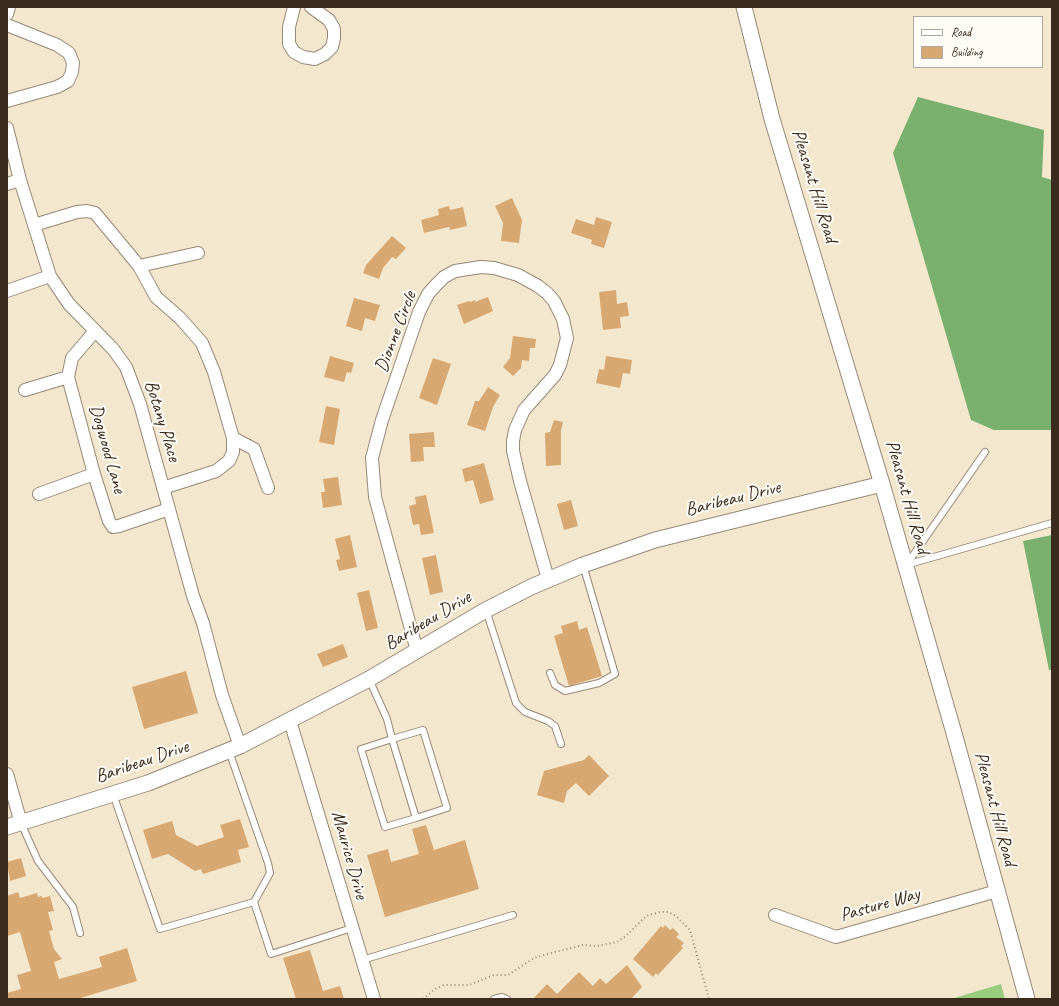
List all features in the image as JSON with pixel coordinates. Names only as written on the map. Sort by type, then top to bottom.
[{"type":"street","points":[[7,14],[9,7]]},
{"type":"street","points":[[294,7],[288,28],[289,44],[294,52],[303,58],[315,59],[325,54],[332,47],[334,29],[329,20],[311,7]]},
{"type":"street","name":"Pleasant Hill Road","points":[[744,7],[772,119],[906,565],[1027,999]]},
{"type":"street","points":[[7,25],[57,44],[69,53],[73,63],[72,72],[68,81],[57,87],[7,101]]},
{"type":"street","name":"Botany Place","points":[[7,128],[20,180],[50,276],[70,304],[113,350],[126,367],[140,404],[222,695],[234,748]]},
{"type":"street","points":[[7,184],[20,180]]},
{"type":"street","points":[[34,225],[77,212],[87,211],[95,213],[139,266],[156,297],[180,318],[202,343],[214,372],[233,438],[233,452],[229,461],[216,471],[163,488]]},
{"type":"street","points":[[139,266],[198,253]]},
{"type":"street","name":"Dionne Circle","points":[[417,651],[375,497],[372,458],[382,420],[419,312],[428,294],[444,277],[455,271],[481,267],[494,268],[518,275],[538,286],[547,293],[554,301],[563,319],[567,338],[560,365],[555,375],[524,410],[515,430],[513,441],[513,451],[548,579]]},
{"type":"street","points":[[7,291],[50,276]]},
{"type":"street","name":"Dogwood Lane","points":[[95,331],[72,358],[68,377],[94,474],[109,520],[113,527],[169,509]]},
{"type":"street","points":[[25,390],[68,377]]},
{"type":"street","points":[[233,438],[254,450],[268,488]]},
{"type":"street","points":[[40,494],[94,474]]},
{"type":"street","name":"Baribeau Drive","points":[[14,825],[156,780],[234,748],[290,721],[369,679],[486,610],[548,579],[583,565],[655,540],[882,484]]},
{"type":"street","name":"Maurice Drive","points":[[290,721],[374,999]]},
{"type":"street","points":[[7,774],[14,825]]},
{"type":"street","name":"Pasture Way","points":[[775,915],[836,937],[997,891]]},
{"type":"lane","points":[[906,565],[921,541],[985,452]]},
{"type":"lane","points":[[906,565],[1052,523]]},
{"type":"lane","points":[[550,673],[555,685],[565,691],[608,680],[615,674],[583,565]]},
{"type":"lane","points":[[486,610],[516,702],[525,712],[548,721],[555,726],[561,744]]},
{"type":"lane","points":[[369,679],[386,719],[416,818]]},
{"type":"lane","points":[[423,730],[447,808],[385,827],[361,749],[392,739],[423,730]]},
{"type":"lane","points":[[113,794],[160,929],[254,902],[270,873],[234,748]]},
{"type":"lane","points":[[14,825],[38,861],[73,908],[80,933]]},
{"type":"lane","points":[[254,902],[271,954],[352,928]]},
{"type":"lane","points":[[362,960],[513,915]]},
{"type":"lane","points":[[494,999],[502,997],[507,999]]},
{"type":"path","points":[[423,999],[435,989],[444,985],[469,985],[494,976],[508,975],[534,958],[550,953],[583,945],[598,946],[617,942],[626,936],[646,916],[660,912],[668,912],[676,916],[690,930],[709,999]]},
{"type":"green space","points":[[918,97],[1044,130],[1042,177],[1052,180],[1052,430],[994,430],[971,420],[893,153]]},
{"type":"green space","points":[[1052,535],[1052,670],[1049,670],[1023,541]]},
{"type":"green space","points":[[1001,984],[1005,999],[951,999]]},
{"type":"building","points":[[512,198],[522,220],[519,243],[501,241],[503,223],[495,206]]},
{"type":"building","points":[[449,206],[450,210],[463,207],[467,226],[450,230],[449,227],[424,233],[421,220],[439,215],[438,209]]},
{"type":"building","points":[[596,217],[612,222],[604,248],[591,244],[592,240],[571,233],[576,219],[594,225]]},
{"type":"building","points":[[392,236],[406,248],[396,259],[392,257],[383,268],[379,279],[363,273],[366,265]]},
{"type":"building","points":[[616,290],[617,304],[627,302],[629,316],[620,317],[621,328],[603,330],[599,292]]},
{"type":"building","points":[[488,297],[493,311],[464,324],[457,305],[475,300],[475,302]]},
{"type":"building","points":[[354,298],[380,305],[375,321],[365,318],[362,331],[346,326]]},
{"type":"building","points":[[513,336],[536,339],[535,348],[530,348],[529,361],[522,360],[521,368],[513,376],[503,367],[510,358]]},
{"type":"building","points":[[330,356],[354,363],[351,373],[347,372],[344,382],[324,377]]},
{"type":"building","points":[[606,356],[632,360],[630,374],[623,373],[620,388],[596,383],[599,369],[604,370]]},
{"type":"building","points":[[433,358],[451,364],[437,405],[419,398]]},
{"type":"building","points":[[488,387],[500,395],[493,407],[485,431],[467,425],[475,401],[479,401]]},
{"type":"building","points":[[326,406],[340,409],[334,445],[319,442]]},
{"type":"building","points":[[554,420],[563,422],[561,431],[561,465],[546,466],[545,433],[550,432]]},
{"type":"building","points":[[434,432],[435,447],[423,447],[424,461],[411,462],[409,434]]},
{"type":"building","points":[[484,463],[494,500],[480,504],[473,480],[465,482],[462,469]]},
{"type":"building","points":[[338,477],[342,505],[323,508],[321,492],[325,492],[323,479]]},
{"type":"building","points":[[426,495],[434,533],[421,535],[419,524],[413,525],[409,506],[416,504],[415,497]]},
{"type":"building","points":[[571,500],[578,526],[564,530],[557,504]]},
{"type":"building","points":[[350,535],[357,567],[339,571],[336,560],[340,559],[335,539]]},
{"type":"building","points":[[436,555],[443,592],[430,595],[422,558]]},
{"type":"building","points":[[369,590],[378,628],[366,631],[357,593]]},
{"type":"building","points":[[577,621],[579,630],[587,627],[602,676],[569,686],[554,636],[563,633],[561,626]]},
{"type":"building","points":[[343,644],[348,657],[323,667],[317,654]]},
{"type":"building","points":[[186,671],[198,713],[144,729],[132,687]]},
{"type":"building","points":[[589,755],[609,776],[589,796],[576,783],[567,791],[564,803],[537,795],[544,771],[584,760]]},
{"type":"building","points":[[240,819],[249,847],[238,850],[241,862],[203,874],[201,869],[195,871],[168,854],[152,859],[143,830],[172,821],[176,835],[197,846],[224,837],[220,825]]},
{"type":"building","points":[[426,825],[434,850],[465,840],[479,889],[385,917],[367,855],[388,849],[391,862],[419,854],[412,829]]},
{"type":"building","points":[[21,858],[26,876],[10,881],[7,862]]},
{"type":"building","points":[[18,892],[20,898],[37,893],[38,897],[42,896],[42,898],[50,896],[54,911],[48,912],[53,930],[49,931],[54,949],[62,959],[54,962],[59,979],[102,967],[99,957],[127,948],[137,981],[77,999],[7,999],[7,993],[21,989],[17,975],[31,971],[20,932],[7,936],[7,896]]},
{"type":"building","points":[[665,925],[670,930],[673,928],[679,934],[676,937],[684,943],[681,946],[683,948],[658,975],[656,973],[653,977],[633,959],[661,926],[663,928]]},
{"type":"building","points":[[310,950],[323,991],[340,986],[344,999],[296,999],[283,958]]},
{"type":"building","points":[[627,965],[642,987],[631,999],[533,999],[547,984],[557,994],[579,972],[593,986],[600,978],[606,984]]}]
